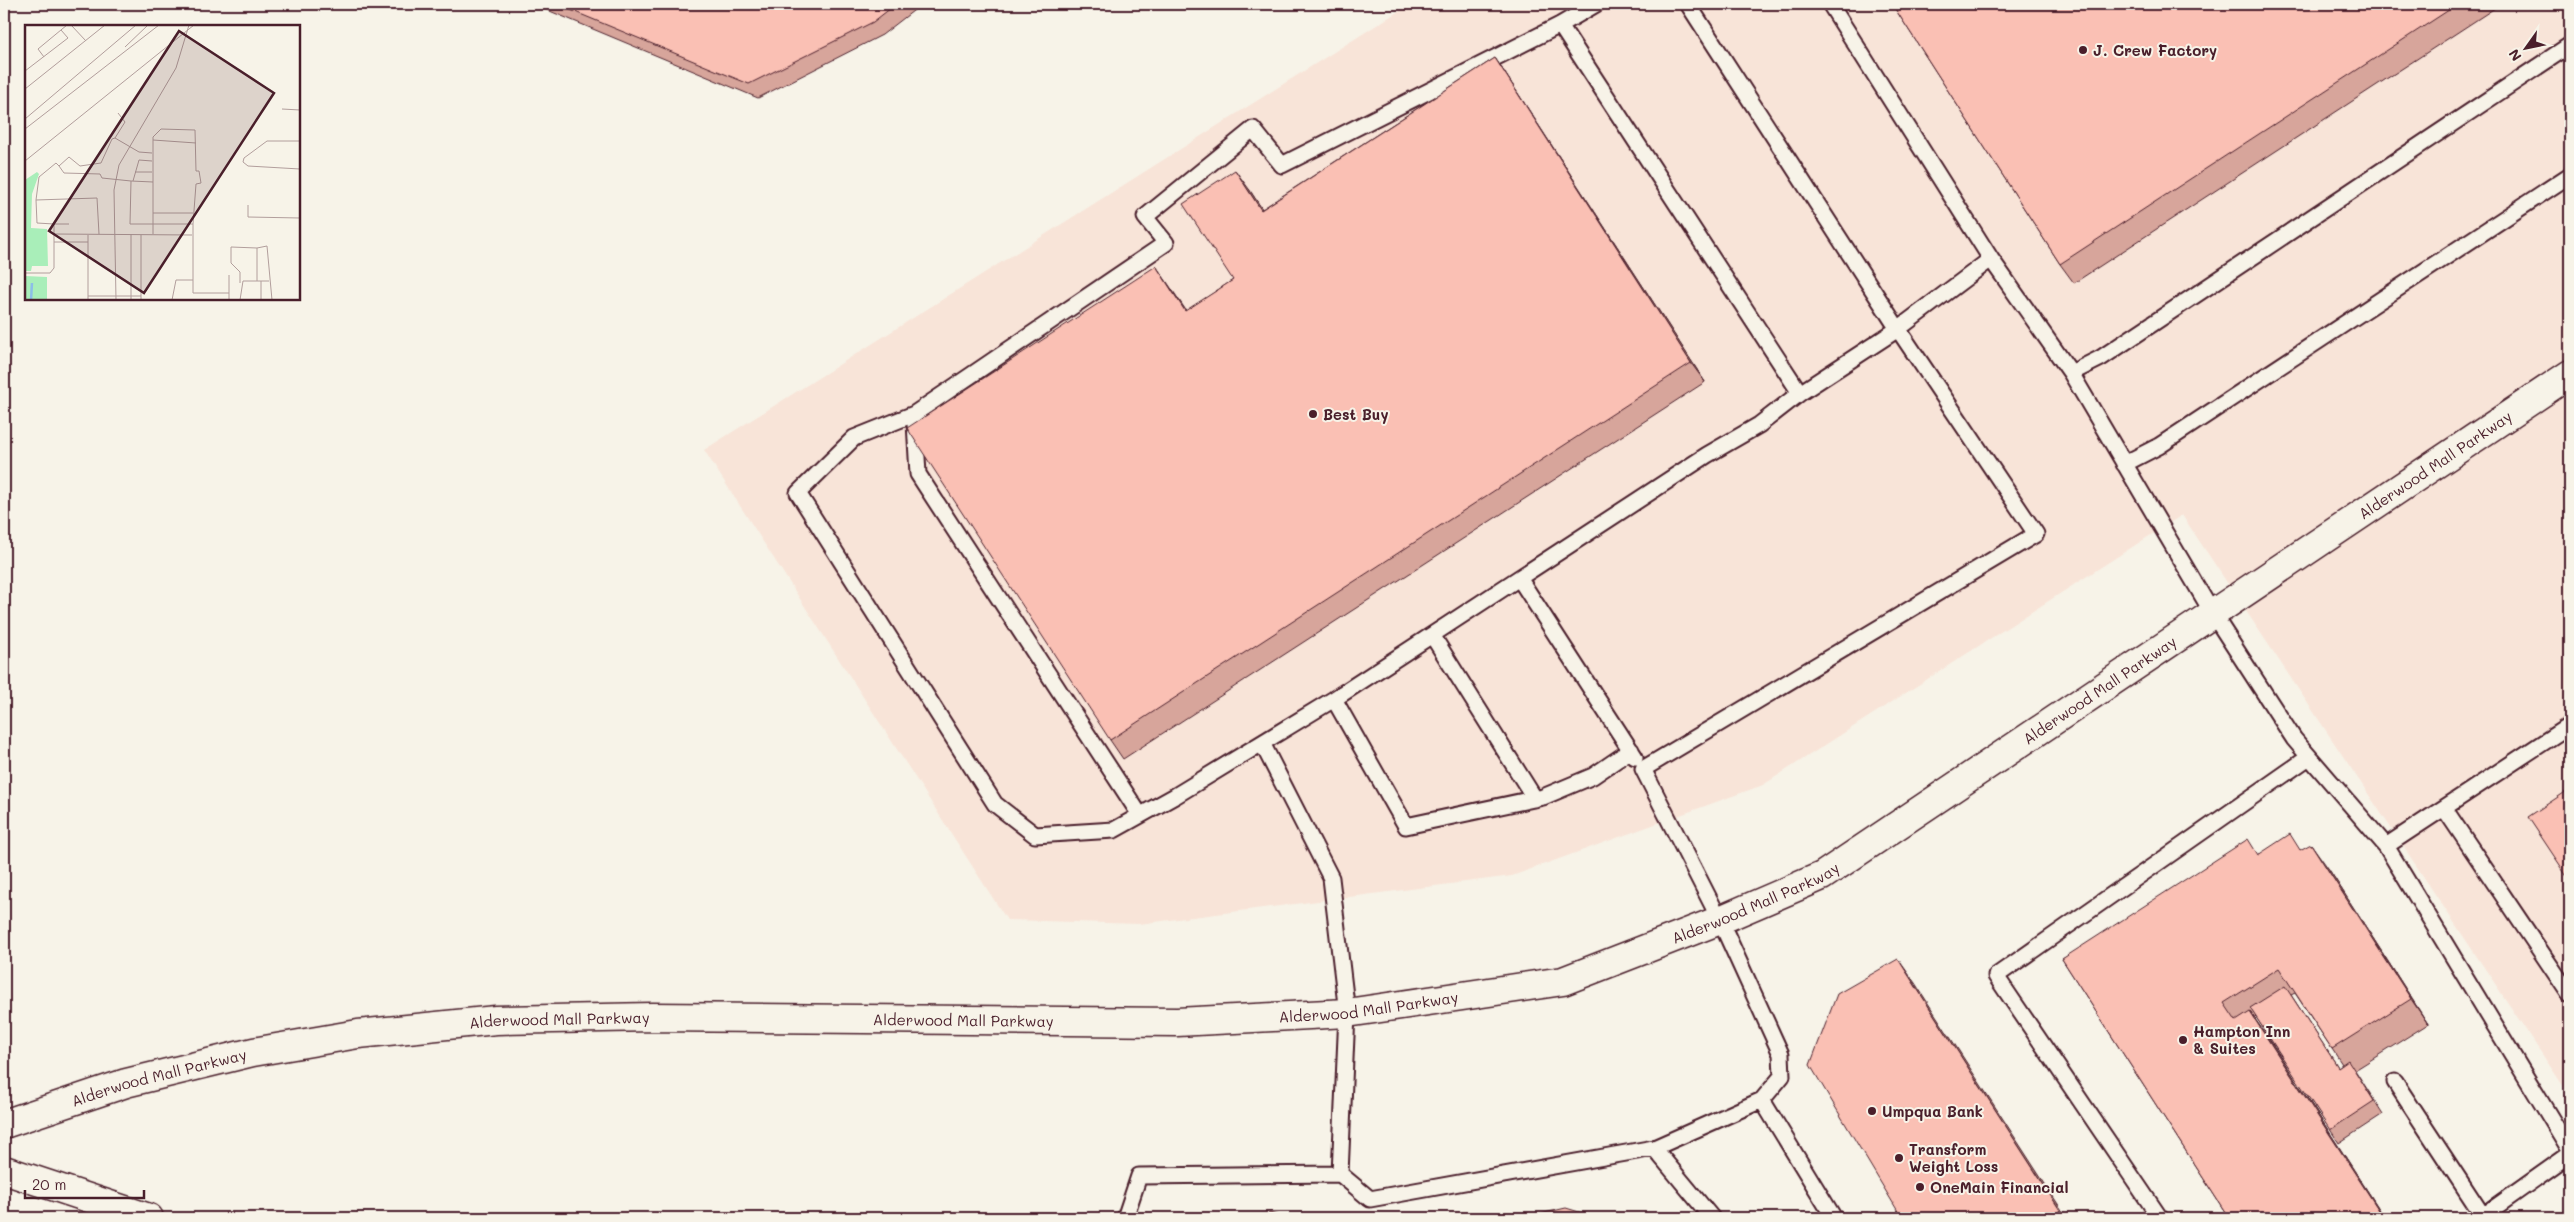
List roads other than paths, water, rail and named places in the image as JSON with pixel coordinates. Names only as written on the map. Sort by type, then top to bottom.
[{"type":"main road","name":"Alderwood Mall Parkway","points":[[4,1124],[126,1083],[253,1052],[358,1034],[496,1020],[652,1017],[1177,1022],[1347,1013],[1563,981],[1720,920],[1822,876],[2570,374]]},
{"type":"main road","points":[[4,1170],[149,1218]]},
{"type":"lane","points":[[1596,4],[1560,25],[1282,165],[1253,129],[1145,217],[1166,243],[914,414],[854,438],[798,493],[995,804],[1035,834],[1114,830],[1263,745],[1706,455],[1759,425],[1800,393],[1898,329],[1992,259]]},
{"type":"lane","points":[[1643,769],[2036,534],[1898,329],[1688,4]]},
{"type":"lane","points":[[1830,4],[1992,259],[2071,374],[2213,614],[2294,739],[2386,846],[2570,1152],[2484,1217],[2395,1082]]},
{"type":"lane","points":[[1560,25],[1800,393]]},
{"type":"lane","points":[[2071,374],[2101,358],[2570,45]]},
{"type":"lane","points":[[2124,464],[2159,446],[2570,175]]},
{"type":"lane","points":[[914,414],[918,474],[1140,815]]},
{"type":"lane","points":[[1125,1218],[1139,1176],[1340,1174],[1370,1199],[1654,1148],[1762,1100],[1782,1076],[1781,1054],[1720,920],[1643,769],[1519,578]]},
{"type":"lane","points":[[1432,635],[1535,799]]},
{"type":"lane","points":[[1334,699],[1406,826],[1535,799],[1593,776],[1630,750]]},
{"type":"lane","points":[[2386,846],[2570,724]]},
{"type":"lane","points":[[1263,745],[1331,878],[1347,1013],[1340,1174]]},
{"type":"lane","points":[[2160,1218],[1996,976],[2309,756]]},
{"type":"lane","points":[[2444,808],[2570,995]]},
{"type":"lane","points":[[1762,1100],[1834,1218]]},
{"type":"lane","points":[[1654,1148],[1712,1218]]},
{"type":"place","name":"J. Crew Factory","points":[[2083,50]]},
{"type":"place","name":"Best Buy","points":[[1313,414]]},
{"type":"place","name":"Hampton Inn & Suites","points":[[2183,1040]]},
{"type":"place","name":"Umpqua Bank","points":[[1872,1111]]},
{"type":"place","name":"Transform Weight Loss","points":[[1899,1158]]},
{"type":"place","name":"OneMain Financial","points":[[1920,1187]]}]
